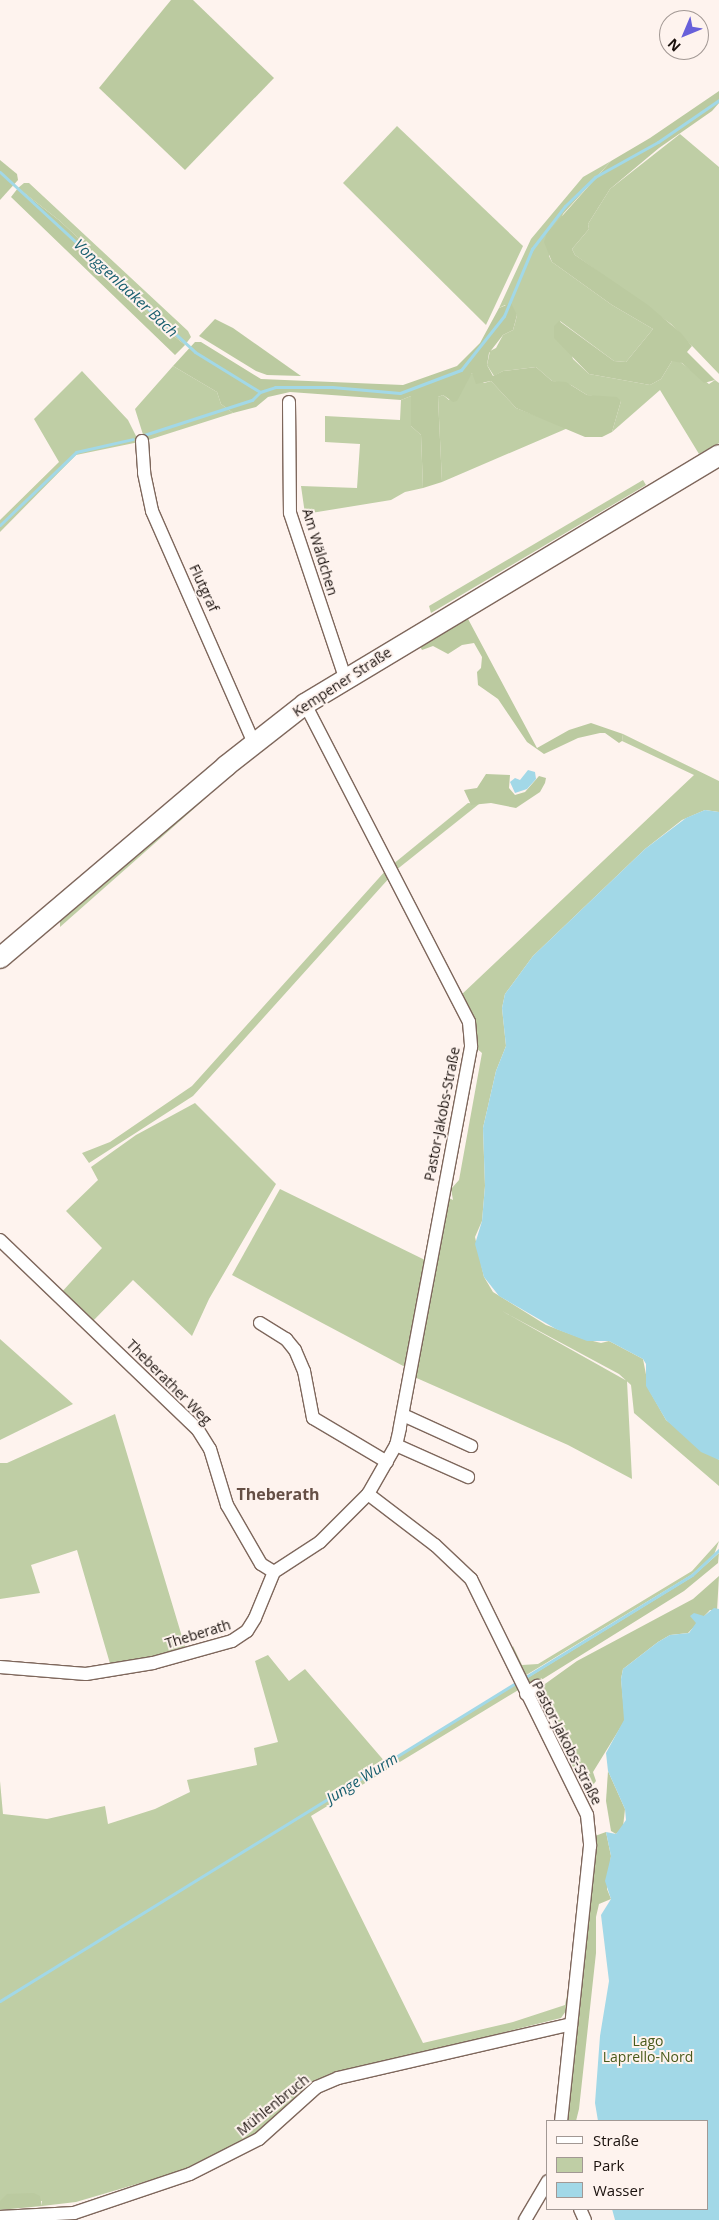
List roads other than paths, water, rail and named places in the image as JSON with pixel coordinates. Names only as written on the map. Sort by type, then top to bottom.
[{"type":"main road","name":"Kempener Straße","points":[[0,958],[254,743],[305,704],[345,678],[719,455]]},
{"type":"street","name":"Am Wäldchen","points":[[289,402],[290,514],[345,678]]},
{"type":"street","name":"Flutgraf","points":[[142,441],[144,473],[152,511],[254,743]]},
{"type":"street","name":"Pastor-Jakobs-Straße","points":[[305,704],[469,1022],[471,1047],[403,1415],[396,1444],[368,1494],[464,1571],[476,1588],[522,1686],[583,1803],[590,1828],[590,1846],[561,2120]]},
{"type":"street","name":"Theberather Weg","points":[[0,1240],[198,1430],[210,1449],[227,1505],[261,1564],[274,1572]]},
{"type":"street","points":[[260,1323],[286,1339],[295,1350],[304,1371],[312,1418],[387,1462]]},
{"type":"street","points":[[403,1415],[471,1446]]},
{"type":"street","points":[[396,1444],[468,1478]]},
{"type":"street","points":[[274,1572],[320,1542],[368,1494]]},
{"type":"street","name":"Theberath","points":[[0,1667],[86,1674],[153,1663],[232,1641],[251,1625],[274,1572]]},
{"type":"street","points":[[522,1686],[537,1686]]},
{"type":"street","name":"Mühlenbruch","points":[[0,2217],[74,2213],[190,2174],[259,2139],[317,2088],[338,2078],[570,2024]]},
{"type":"street","points":[[525,2220],[546,2184]]},
{"type":"water","points":[[528,770],[535,772],[536,779],[527,789],[515,793],[510,782],[515,778],[520,780]]},
{"type":"water","points":[[705,810],[719,812],[719,1460],[701,1452],[666,1420],[646,1386],[646,1364],[643,1359],[609,1341],[587,1341],[556,1329],[499,1296],[484,1277],[475,1244],[482,1221],[485,1186],[483,1128],[496,1071],[506,1046],[502,1008],[505,994],[533,956],[645,849],[686,818]]},
{"type":"water","name":"Lago Laprello-Nord","points":[[714,1608],[719,1609],[719,2220],[615,2220],[612,2210],[709,2210],[709,2120],[598,2120],[595,2103],[600,2036],[609,1981],[601,1915],[611,1899],[605,1881],[611,1856],[606,1832],[616,1834],[626,1820],[625,1809],[608,1771],[606,1753],[624,1720],[621,1679],[623,1669],[670,1635],[689,1633],[696,1623],[690,1616],[694,1613],[704,1616]]},
{"type":"waterway","name":"Vonggenlaaker Bach","points":[[0,172],[195,352],[260,392],[275,387],[332,387],[400,393],[461,370],[504,316],[532,249],[565,206],[595,177],[658,142],[719,100]]},
{"type":"waterway","name":"Vonggenlaaker Bach","points":[[144,435],[252,400],[260,392]]},
{"type":"waterway","points":[[0,525],[76,452],[133,439]]},
{"type":"waterway","name":"Junge Wurm","points":[[524,1678],[692,1575],[719,1550]]},
{"type":"waterway","name":"Junge Wurm","points":[[0,2001],[519,1681]]},
{"type":"district","name":"Theberath","points":[[278,1494]]}]
